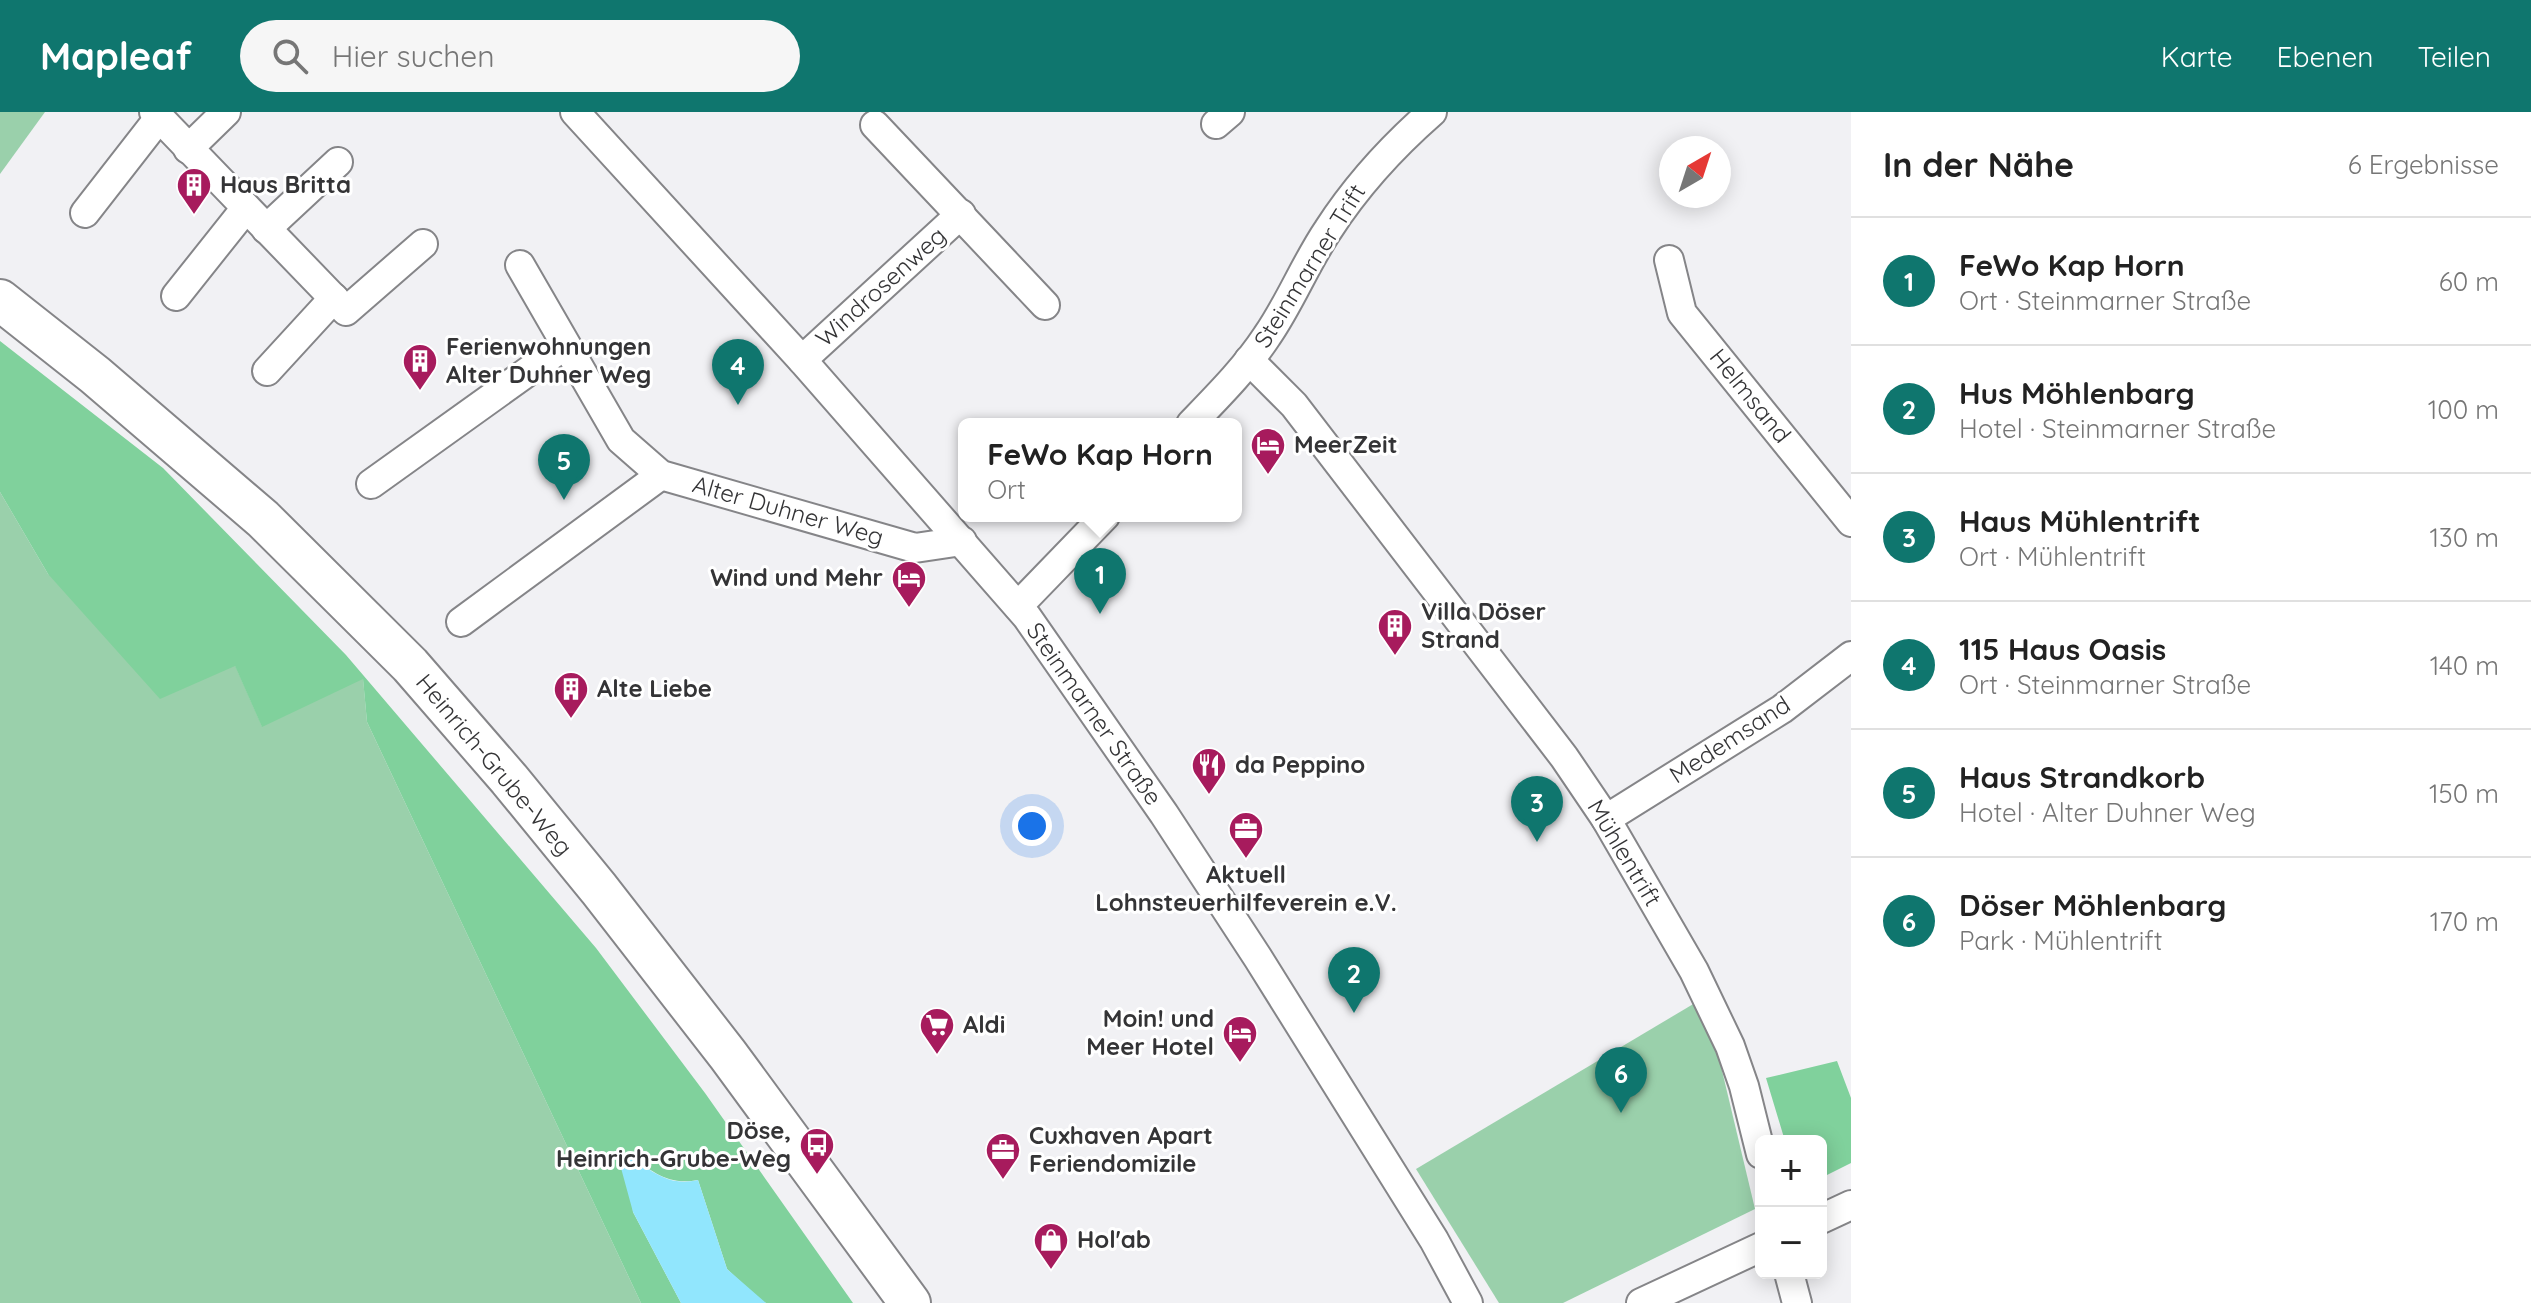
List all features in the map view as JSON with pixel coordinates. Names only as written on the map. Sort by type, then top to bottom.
[{"type":"street","points":[[188,149],[226,112]]},
{"type":"street","name":"Steinmarner Straße","points":[[575,112],[802,360],[1018,606],[1155,800],[1250,945],[1434,1240],[1468,1303]]},
{"type":"street","name":"Steinmarner Trift","points":[[1196,418],[1268,335],[1326,232],[1360,184],[1398,141],[1432,112]]},
{"type":"street","points":[[85,213],[156,115],[346,311],[423,244]]},
{"type":"street","name":"Windrosenweg","points":[[875,125],[1045,305]]},
{"type":"street","points":[[266,229],[338,162]]},
{"type":"street","points":[[176,296],[246,208]]},
{"type":"street","name":"Windrosenweg","points":[[802,360],[961,214]]},
{"type":"street","name":"Helmsand","points":[[1669,260],[1682,313],[1851,522]]},
{"type":"street","name":"Alter Duhner Weg","points":[[520,265],[621,440],[661,475],[915,548],[962,541]]},
{"type":"street","points":[[267,371],[334,298]]},
{"type":"street","name":"Heinrich-Grube-Weg","points":[[0,300],[95,375],[263,519],[410,665],[599,889],[728,1055],[910,1303]]},
{"type":"street","points":[[371,484],[565,345]]},
{"type":"street","name":"Mühlentrift","points":[[1249,360],[1294,405],[1564,757],[1606,819],[1694,971],[1730,1046],[1756,1135]]},
{"type":"street","name":"Alter Duhner Weg","points":[[461,622],[661,475]]},
{"type":"street","points":[[1018,606],[1099,522]]},
{"type":"street","name":"Medemsand","points":[[1606,819],[1782,709],[1851,656]]},
{"type":"street","points":[[1827,1216],[1851,1205]]},
{"type":"street","points":[[1641,1303],[1755,1250]]},
{"type":"street","points":[[1791,1279],[1797,1303]]},
{"type":"green space","points":[[0,112],[45,112],[0,174]]},
{"type":"green space","points":[[0,341],[163,468],[346,655],[596,948],[705,1093],[853,1303],[766,1303],[760,1300],[727,1269],[698,1180],[669,1179],[629,1156],[633,1212],[681,1303],[641,1303],[367,722],[363,679],[262,727],[235,666],[160,699],[48,574],[0,492]]},
{"type":"green space","points":[[0,492],[48,574],[235,665],[262,726],[363,678],[367,722],[641,1303],[0,1303]]},
{"type":"green space","points":[[1695,1003],[1719,1058],[1755,1209],[1563,1303],[1499,1303],[1416,1169]]},
{"type":"green space","points":[[1837,1061],[1851,1098],[1851,1163],[1827,1175],[1827,1135],[1783,1135],[1766,1078]]},
{"type":"water","points":[[628,1156],[669,1179],[698,1180],[727,1269],[766,1303],[681,1303],[633,1212],[621,1168]]},
{"type":"place","name":"Haus Britta","points":[[194,216]]},
{"type":"place","name":"Ferienwohnungen Alter Duhner Weg","points":[[420,392]]},
{"type":"place","name":"115 Haus Oasis","points":[[738,405]]},
{"type":"place","name":"MeerZeit","points":[[1268,476]]},
{"type":"place","name":"Haus Strandkorb","points":[[564,500]]},
{"type":"place","name":"Wind und Mehr","points":[[909,609]]},
{"type":"place","name":"FeWo Kap Horn","points":[[1100,614]]},
{"type":"place","name":"Villa Döser Strand","points":[[1395,657]]},
{"type":"place","name":"Alte Liebe","points":[[571,720]]},
{"type":"place","name":"da Peppino","points":[[1209,796]]},
{"type":"place","name":"Haus Mühlentrift","points":[[1537,842]]},
{"type":"place","name":"Aktuell Lohnsteuerhilfeverein e.V.","points":[[1246,860]]},
{"type":"place","name":"Hus Möhlenbarg","points":[[1354,1013]]},
{"type":"place","name":"Aldi","points":[[937,1056]]},
{"type":"place","name":"Moin! und Meer Hotel","points":[[1240,1064]]},
{"type":"place","name":"Döser Möhlenbarg","points":[[1621,1113]]},
{"type":"place","name":"Döse, Heinrich-Grube-Weg","points":[[817,1176]]},
{"type":"place","name":"Cuxhaven Apart Feriendomizile","points":[[1003,1181]]},
{"type":"place","name":"Hol'ab","points":[[1051,1271]]}]
